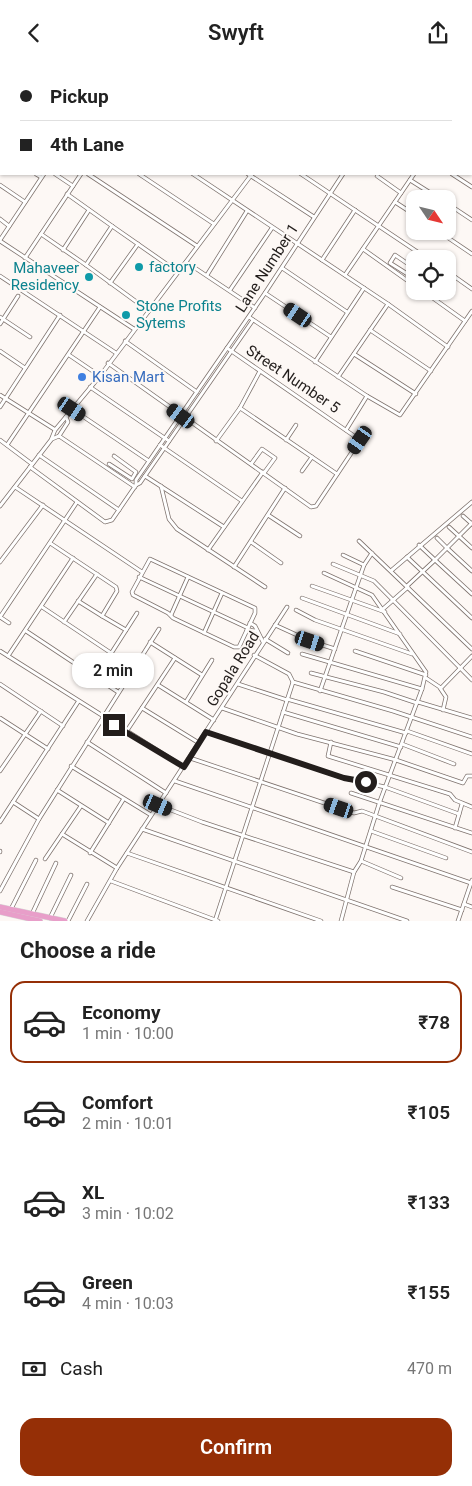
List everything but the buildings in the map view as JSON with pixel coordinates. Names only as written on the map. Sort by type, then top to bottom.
[{"type":"main road","points":[[0,907],[11,909],[40,921]]},
{"type":"main road","points":[[0,912],[66,921]]},
{"type":"street","points":[[56,175],[72,186]]},
{"type":"street","points":[[26,258],[79,175]]},
{"type":"street","points":[[90,175],[198,246]]},
{"type":"street","points":[[140,175],[214,224]]},
{"type":"street","points":[[194,175],[272,228],[322,259],[448,347]]},
{"type":"street","points":[[51,440],[54,430],[100,376],[250,175]]},
{"type":"street","points":[[252,175],[314,217]]},
{"type":"street","points":[[303,175],[415,250]]},
{"type":"street","name":"Lane Number 1","points":[[136,486],[136,480],[282,268],[341,175]]},
{"type":"street","points":[[376,175],[401,193]]},
{"type":"street","points":[[345,275],[413,175]]},
{"type":"street","points":[[454,175],[472,187]]},
{"type":"street","points":[[43,176],[0,241],[134,329]]},
{"type":"street","points":[[410,180],[426,190]]},
{"type":"street","points":[[0,185],[25,202]]},
{"type":"street","points":[[67,195],[178,272]]},
{"type":"street","points":[[395,202],[406,209]]},
{"type":"street","points":[[456,209],[472,220]]},
{"type":"street","points":[[322,259],[355,210]]},
{"type":"street","points":[[63,249],[89,211]]},
{"type":"street","points":[[207,275],[247,211]]},
{"type":"street","points":[[0,219],[10,226]]},
{"type":"street","points":[[86,265],[112,226]]},
{"type":"street","points":[[230,291],[272,228]]},
{"type":"street","points":[[41,234],[149,311]]},
{"type":"street","points":[[451,240],[472,254]]},
{"type":"street","points":[[110,283],[138,244]]},
{"type":"street","points":[[363,249],[404,275],[409,275],[414,268],[395,255],[390,262],[392,267]]},
{"type":"street","points":[[186,261],[255,308]]},
{"type":"street","points":[[282,268],[348,312]]},
{"type":"street","points":[[0,276],[116,353]]},
{"type":"street","points":[[456,278],[472,289]]},
{"type":"street","points":[[315,361],[364,288]]},
{"type":"street","points":[[265,293],[330,337]]},
{"type":"street","points":[[0,324],[1,318],[18,296]]},
{"type":"street","points":[[436,300],[465,321]]},
{"type":"street","points":[[338,377],[388,304]]},
{"type":"street","points":[[0,448],[28,413],[100,307]]},
{"type":"street","points":[[249,317],[367,396],[400,415],[416,395],[472,311]]},
{"type":"street","points":[[0,407],[60,315]]},
{"type":"street","points":[[1,318],[30,337]]},
{"type":"street","points":[[0,440],[105,522],[112,520],[145,476],[253,320]]},
{"type":"street","points":[[370,329],[431,371]]},
{"type":"street","points":[[125,341],[197,392]]},
{"type":"street","name":"Street Number 5","points":[[227,348],[360,440],[337,474]]},
{"type":"street","points":[[0,351],[25,368]]},
{"type":"street","points":[[354,354],[416,395]]},
{"type":"street","points":[[68,355],[100,376]]},
{"type":"street","points":[[108,363],[216,441],[314,507],[337,474],[240,408]]},
{"type":"street","points":[[216,441],[240,408],[260,371]]},
{"type":"street","points":[[90,387],[169,441]]},
{"type":"street","points":[[0,395],[54,430]]},
{"type":"street","points":[[346,429],[367,396]]},
{"type":"street","points":[[72,409],[149,461]]},
{"type":"street","points":[[0,506],[51,440],[59,435],[68,422],[66,417]]},
{"type":"street","points":[[286,440],[296,425]]},
{"type":"street","points":[[59,435],[136,486]]},
{"type":"street","points":[[160,445],[242,501]]},
{"type":"street","points":[[208,551],[242,501],[275,458],[262,449],[251,464]]},
{"type":"street","points":[[300,455],[302,451]]},
{"type":"street","points":[[39,455],[119,510]]},
{"type":"street","points":[[109,464],[117,472],[131,479],[136,473],[114,457]]},
{"type":"street","points":[[302,471],[312,457]]},
{"type":"street","points":[[117,472],[124,463]]},
{"type":"street","points":[[141,473],[224,527]]},
{"type":"street","points":[[161,486],[172,524],[208,551],[265,587]]},
{"type":"street","points":[[15,487],[142,572]]},
{"type":"street","points":[[234,567],[285,488]]},
{"type":"street","points":[[9,623],[0,617],[77,502]]},
{"type":"street","points":[[392,570],[419,545],[472,502]]},
{"type":"street","points":[[0,561],[43,505]]},
{"type":"street","points":[[268,515],[300,536]]},
{"type":"street","points":[[384,611],[472,524],[463,516]]},
{"type":"street","points":[[449,527],[472,548]]},
{"type":"street","points":[[438,539],[472,571]]},
{"type":"street","points":[[359,541],[392,570],[407,587],[472,649]]},
{"type":"street","points":[[250,542],[281,563]]},
{"type":"street","points":[[50,543],[117,589],[102,616]]},
{"type":"street","points":[[419,545],[472,594]]},
{"type":"street","points":[[320,691],[364,565],[372,553]]},
{"type":"street","points":[[343,555],[364,565]]},
{"type":"street","points":[[406,557],[472,618]]},
{"type":"street","points":[[8,656],[73,558]]},
{"type":"street","points":[[151,559],[255,608],[255,613],[238,648],[204,633],[133,595],[142,572],[147,561],[151,559]]},
{"type":"street","points":[[333,564],[374,581],[472,680]]},
{"type":"street","points":[[324,573],[372,595],[400,634],[426,676],[440,688],[446,697],[443,710]]},
{"type":"street","points":[[64,622],[97,574]]},
{"type":"street","points":[[139,577],[257,631]]},
{"type":"street","points":[[171,615],[188,577]]},
{"type":"street","points":[[312,586],[352,602],[384,611]]},
{"type":"street","points":[[204,633],[222,593]]},
{"type":"street","points":[[302,598],[400,634]]},
{"type":"street","points":[[78,601],[126,630]]},
{"type":"street","points":[[42,607],[111,653]]},
{"type":"street","name":"Gopala Road","points":[[88,921],[117,868],[287,607]]},
{"type":"street","points":[[296,610],[342,630],[414,655]]},
{"type":"street","points":[[96,677],[137,613]]},
{"type":"street","points":[[275,625],[310,641],[335,649]]},
{"type":"street","points":[[249,627],[255,626],[264,641],[288,653]]},
{"type":"street","points":[[0,891],[39,819],[71,766],[159,629]]},
{"type":"street","points":[[26,631],[118,692]]},
{"type":"street","points":[[150,642],[202,675]]},
{"type":"street","points":[[0,651],[184,767]]},
{"type":"street","points":[[355,651],[426,676]]},
{"type":"street","points":[[302,654],[422,689]]},
{"type":"street","points":[[254,655],[289,674],[293,682],[472,737]]},
{"type":"street","points":[[440,688],[472,656]]},
{"type":"street","points":[[126,732],[176,658]]},
{"type":"street","points":[[186,702],[212,660]]},
{"type":"street","points":[[311,673],[472,718]]},
{"type":"street","points":[[341,921],[354,872],[361,861],[380,801],[402,746],[426,676]]},
{"type":"street","points":[[111,881],[216,921],[293,682]]},
{"type":"street","points":[[238,683],[287,699],[407,732],[472,754]]},
{"type":"street","points":[[0,684],[63,726]]},
{"type":"street","points":[[158,685],[214,720]]},
{"type":"street","points":[[0,822],[78,701]]},
{"type":"street","points":[[142,708],[199,743]]},
{"type":"street","points":[[222,708],[278,727],[396,759],[463,783],[467,776],[472,776]]},
{"type":"street","points":[[0,771],[41,711]]},
{"type":"street","points":[[283,712],[402,746],[454,764]]},
{"type":"street","points":[[1,720],[48,749]]},
{"type":"street","points":[[206,732],[344,778],[385,787],[459,814]]},
{"type":"street","points":[[87,742],[166,793]]},
{"type":"street","points":[[331,742],[328,756],[450,794],[462,804],[472,807]]},
{"type":"street","points":[[190,758],[354,813],[362,811],[472,852]]},
{"type":"street","points":[[71,766],[124,800],[152,815]]},
{"type":"street","points":[[174,781],[472,881],[458,921]]},
{"type":"street","points":[[57,790],[109,823]]},
{"type":"street","points":[[351,793],[380,801],[472,833]]},
{"type":"street","points":[[90,853],[124,800]]},
{"type":"street","points":[[13,802],[39,819]]},
{"type":"street","points":[[455,828],[462,804]]},
{"type":"street","points":[[158,805],[202,822],[354,872]]},
{"type":"street","points":[[45,859],[81,806]]},
{"type":"street","points":[[142,829],[406,921]]},
{"type":"street","points":[[371,831],[446,858]]},
{"type":"street","points":[[62,834],[117,868]]},
{"type":"street","points":[[127,853],[321,921]]},
{"type":"street","points":[[11,909],[36,860]]},
{"type":"street","points":[[361,861],[401,878]]},
{"type":"street","points":[[31,916],[56,863]]},
{"type":"street","points":[[50,918],[71,875]]},
{"type":"street","points":[[66,921],[87,884]]},
{"type":"street","points":[[392,887],[462,910]]},
{"type":"street","points":[[464,904],[472,907]]},
{"type":"place","name":"factory","points":[[139,267]]},
{"type":"place","name":"Mahaveer Residency","points":[[89,277]]},
{"type":"place","name":"Stone Profits Sytems","points":[[126,315]]},
{"type":"place","name":"Kisan Mart","points":[[82,377]]},
{"type":"route","points":[[114,725],[184,767],[206,732],[344,778],[366,782]]}]
